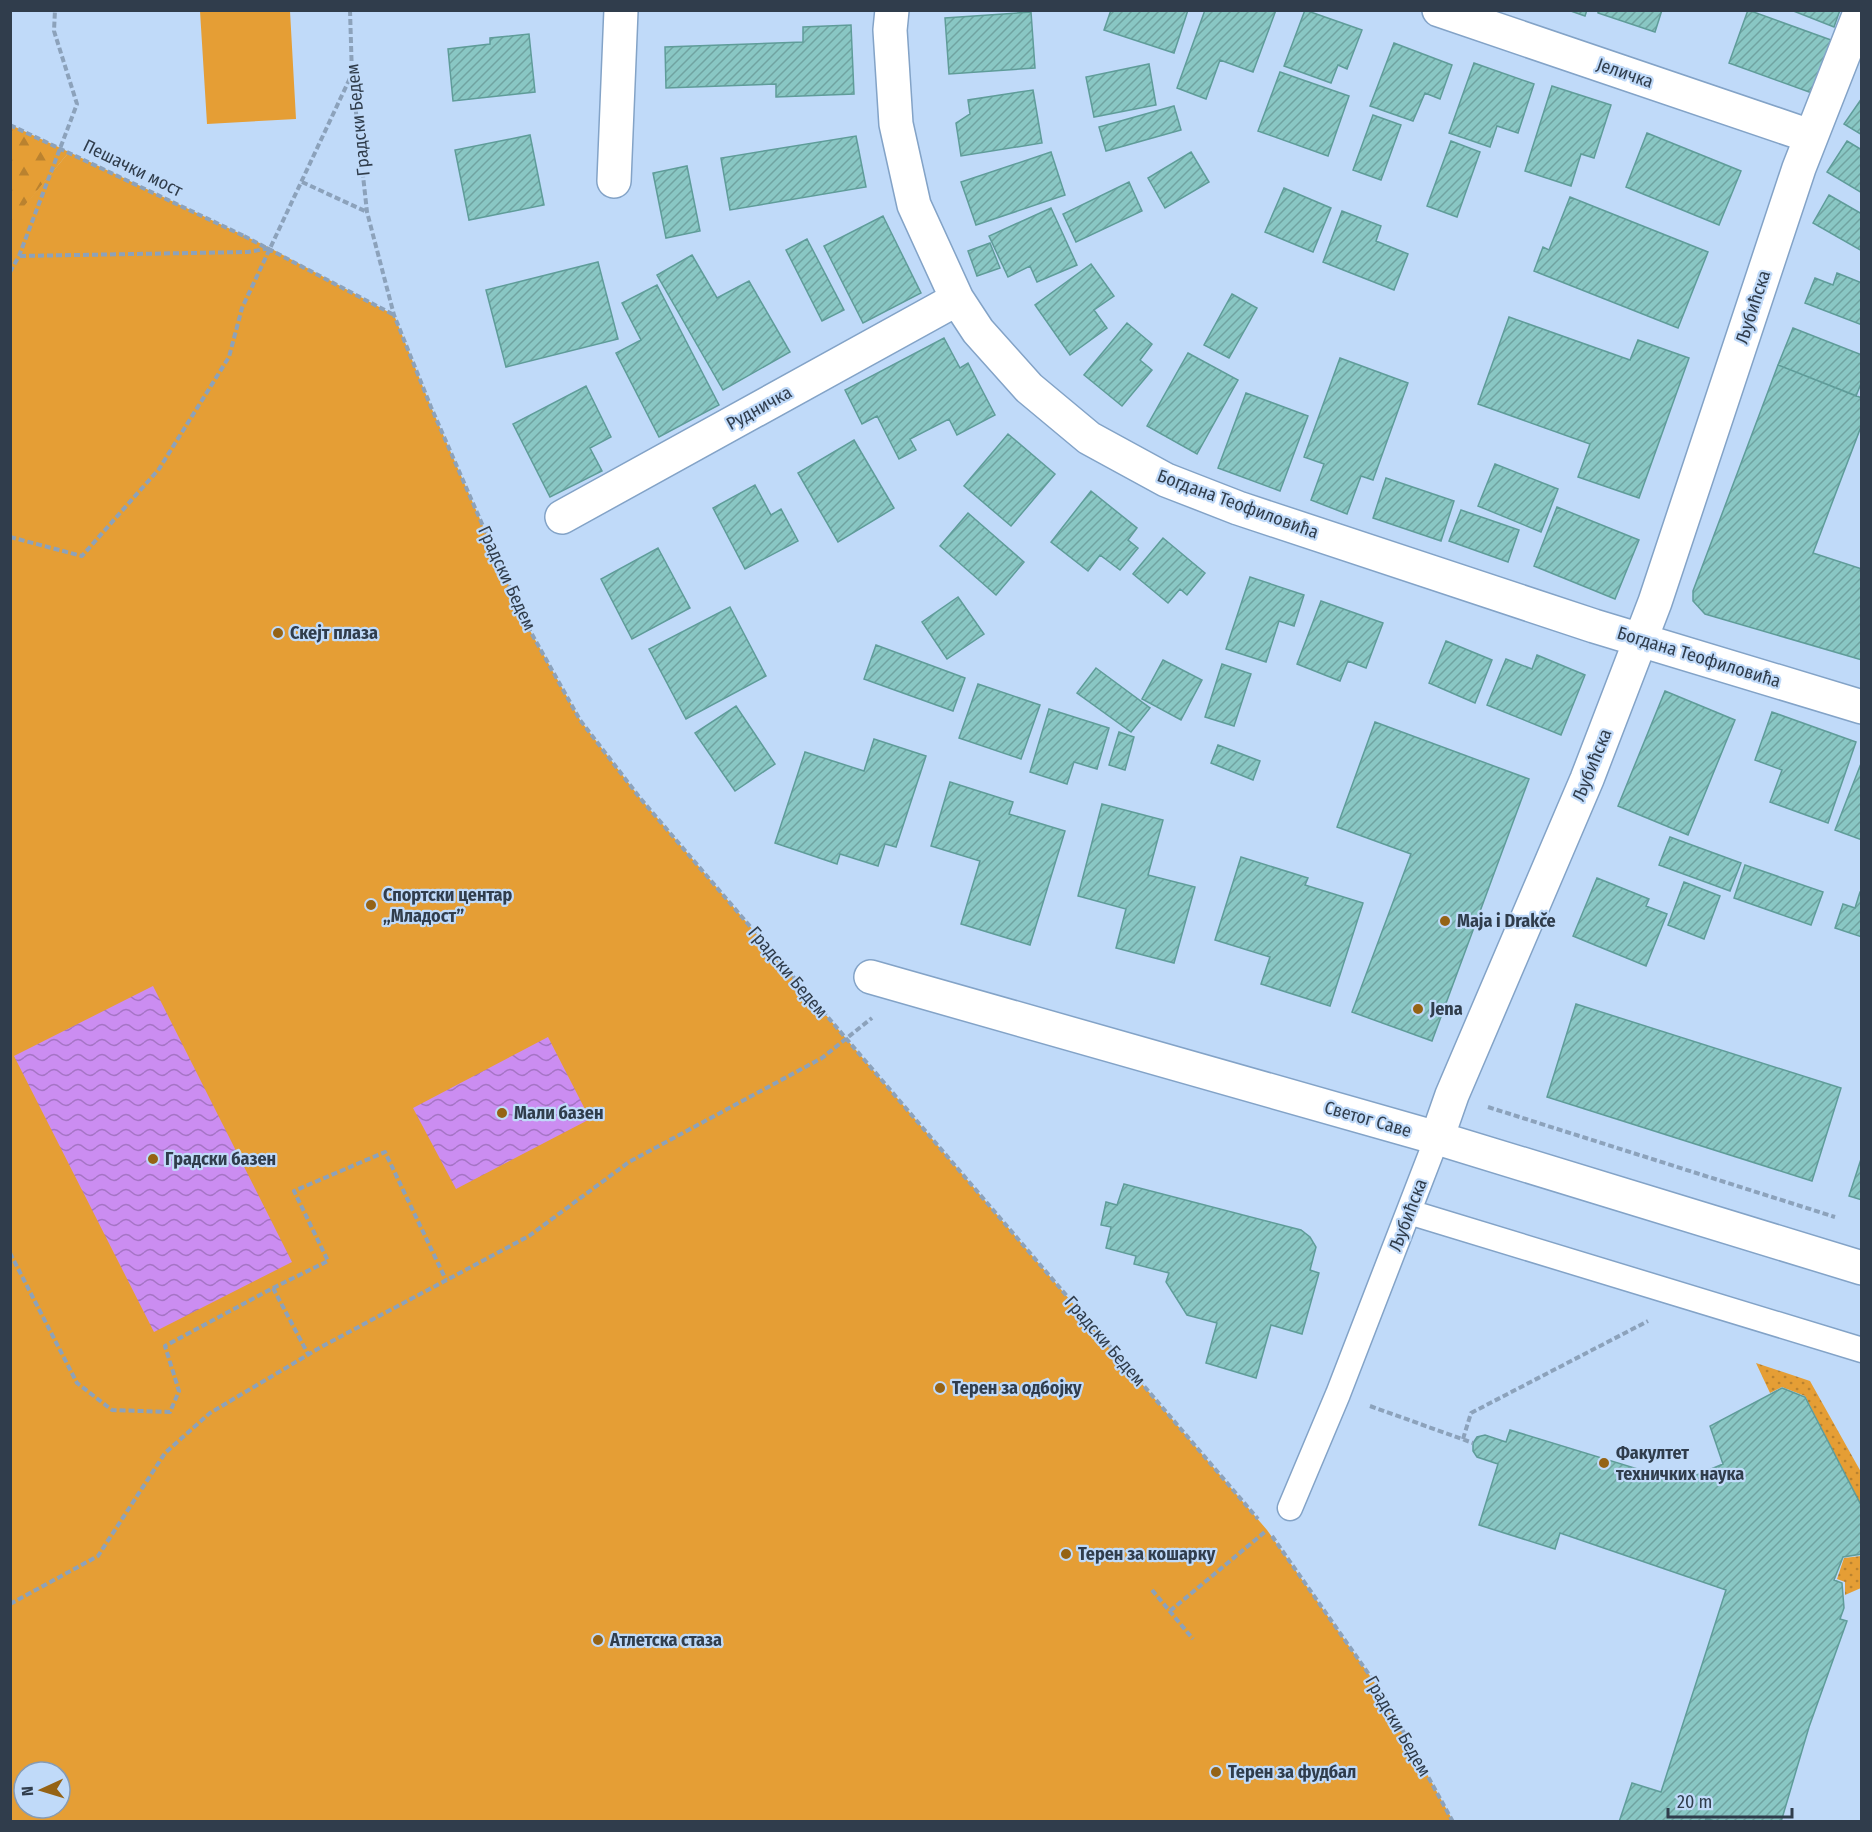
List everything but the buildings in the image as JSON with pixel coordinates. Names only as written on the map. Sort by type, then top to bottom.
[{"type":"street","points":[[614,181],[621,10]]},
{"type":"street","name":"Богдана Теофиловића","points":[[892,10],[896,124],[914,205],[957,299],[978,332],[1029,388],[1089,438],[1166,480],[1238,508],[1640,640],[1862,707]]},
{"type":"street","name":"Јеличка","points":[[1439,10],[1810,136]]},
{"type":"street","name":"Љубићска","points":[[1437,1138],[1452,1095],[1587,779],[1655,602],[1810,136],[1861,10]]},
{"type":"street","name":"Рудничка","points":[[562,517],[957,299]]},
{"type":"street","name":"Светог Саве","points":[[871,977],[1437,1138],[1862,1268]]},
{"type":"lane","name":"Љубићска","points":[[1290,1508],[1338,1394],[1437,1138]]},
{"type":"lane","points":[[1409,1212],[1862,1350]]},
{"type":"path","points":[[10,272],[19,256],[77,104],[54,31],[55,10]]},
{"type":"path","name":"Градски Бедем","points":[[350,10],[352,76],[367,212],[394,315],[430,407],[524,620],[580,720],[640,798],[1267,1530],[1382,1693],[1453,1821]]},
{"type":"path","points":[[10,537],[82,556],[159,469],[229,357],[242,308],[352,76]]},
{"type":"path","name":"Пешачки мост","points":[[10,125],[270,248],[394,315]]},
{"type":"path","points":[[302,182],[367,212]]},
{"type":"path","points":[[19,256],[248,252],[270,248]]},
{"type":"path","points":[[10,1604],[98,1556],[165,1453],[210,1413],[308,1354],[529,1236],[629,1162],[822,1058],[876,1014]]},
{"type":"path","points":[[1452,1095],[1839,1218]]},
{"type":"path","points":[[10,1253],[77,1383],[112,1410],[170,1412],[179,1391],[165,1346],[327,1261],[294,1191],[385,1152],[446,1280]]},
{"type":"path","points":[[273,1288],[308,1354]]},
{"type":"path","points":[[1463,1439],[1471,1413],[1652,1319]]},
{"type":"path","points":[[1338,1394],[1473,1443]]},
{"type":"path","points":[[1170,1611],[1267,1530]]},
{"type":"path","points":[[1152,1590],[1193,1639]]},
{"type":"green space","points":[[200,11],[290,11],[296,119],[207,124]]},
{"type":"green space","points":[[11,125],[69,152],[11,223]]},
{"type":"green space","name":"Спортски центар „Младост”","points":[[69,152],[270,248],[394,315],[431,407],[524,620],[580,720],[640,798],[1267,1530],[1382,1693],[1453,1821],[11,1822],[10,223]]},
{"type":"green space","points":[[1756,1363],[1810,1381],[1861,1472],[1861,1505],[1805,1396],[1782,1387],[1770,1393]]},
{"type":"green space","points":[[1861,1556],[1861,1588],[1845,1595],[1845,1582],[1837,1579],[1844,1558]]},
{"type":"water","name":"Градски базен","points":[[153,986],[292,1262],[154,1332],[14,1056]]},
{"type":"water","name":"Мали базен","points":[[548,1037],[590,1119],[456,1189],[413,1108]]},
{"type":"place","name":"Скејт плаза","points":[[278,633]]},
{"type":"place","name":"Спортски центар „Младост”","points":[[371,905]]},
{"type":"place","name":"Maja i Drakče","points":[[1445,921]]},
{"type":"place","name":"Jena","points":[[1418,1009]]},
{"type":"place","name":"Мали базен","points":[[502,1113]]},
{"type":"place","name":"Градски базен","points":[[153,1159]]},
{"type":"place","name":"Терен за одбојку","points":[[940,1388]]},
{"type":"place","name":"Факултет техничких наука","points":[[1604,1463]]},
{"type":"place","name":"Терен за кошарку","points":[[1066,1554]]},
{"type":"place","name":"Атлетска стаза","points":[[598,1640]]},
{"type":"place","name":"Терен за фудбал","points":[[1216,1772]]}]
